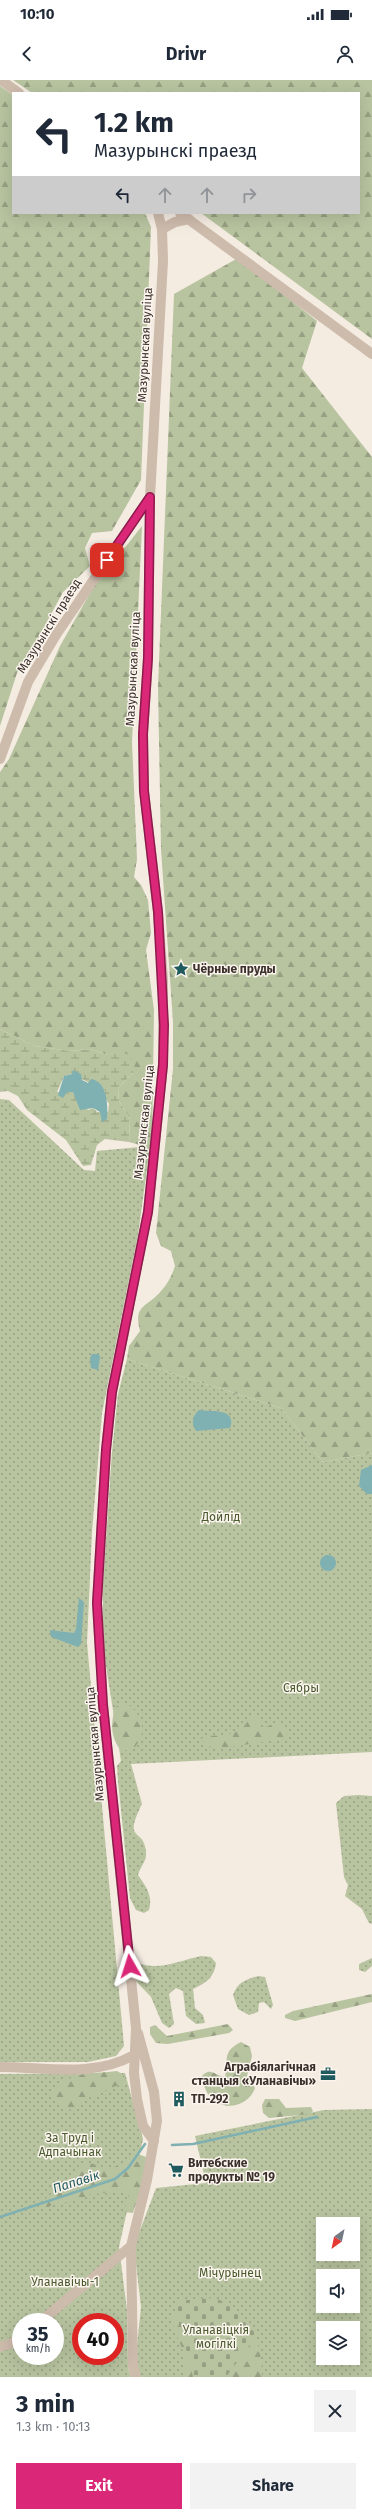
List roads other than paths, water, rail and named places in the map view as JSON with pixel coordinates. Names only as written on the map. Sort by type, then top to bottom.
[{"type":"street","points":[[0,80],[18,92]]},
{"type":"street","name":"Мазурынская вуліца","points":[[139,2056],[103,1705],[97,1603],[106,1450],[112,1392],[148,1212],[163,1065],[163,988],[158,912],[144,791],[143,734],[148,658],[150,497],[162,229],[158,214]]},
{"type":"street","points":[[162,229],[184,216],[372,354]]},
{"type":"street","name":"Мазурынскі праезд","points":[[0,759],[28,682],[56,635],[150,497]]},
{"type":"street","points":[[0,2067],[97,2068],[119,2063],[139,2056]]},
{"type":"street","points":[[139,2056],[137,2099],[143,2126],[154,2141]]},
{"type":"street","points":[[136,2377],[133,2366],[130,2246],[158,2121],[154,2092],[139,2056]]},
{"type":"street","points":[[51,2313],[130,2246]]},
{"type":"street","points":[[0,2347],[12,2343]]},
{"type":"water","points":[[73,1070],[81,1074],[82,1080],[88,1083],[91,1079],[97,1081],[101,1085],[106,1095],[107,1119],[102,1122],[100,1112],[93,1108],[80,1110],[73,1092],[67,1092],[63,1098],[58,1095],[64,1076],[72,1074]]},
{"type":"water","points":[[92,1354],[99,1354],[98,1370],[91,1368],[90,1358]]},
{"type":"water","points":[[199,1410],[217,1411],[227,1414],[230,1417],[230,1428],[196,1431],[193,1426],[193,1420]]},
{"type":"water","points":[[372,1465],[372,1494],[367,1494],[359,1486],[361,1470]]},
{"type":"water","points":[[325,1555],[331,1555],[336,1560],[334,1569],[331,1571],[325,1571],[320,1566],[320,1560]]},
{"type":"water","points":[[79,1598],[84,1602],[81,1644],[78,1647],[51,1637],[50,1630],[74,1633],[76,1629]]},
{"type":"waterway","points":[[172,2145],[193,2144],[317,2117]]},
{"type":"waterway","name":"Папавік","points":[[0,2217],[115,2179],[128,2168],[145,2144]]},
{"type":"place","name":"Чёрные пруды","points":[[181,969]]},
{"type":"place","name":"Аграбіялагічная станцыя «Уланавічы»","points":[[328,2074]]},
{"type":"place","name":"ТП-292","points":[[179,2099]]},
{"type":"place","name":"Витебские продукты № 19","points":[[176,2170]]},
{"type":"park label","name":"Дойлід","points":[[221,1517]]},
{"type":"park label","name":"Сябры","points":[[301,1688]]},
{"type":"park label","name":"За Труд і Адпачынак","points":[[70,2145]]},
{"type":"park label","name":"Мічурынец","points":[[230,2273]]},
{"type":"park label","name":"Уланавічы-1","points":[[65,2282]]},
{"type":"park label","name":"Уланавіцкія могілкі","points":[[216,2337]]}]
